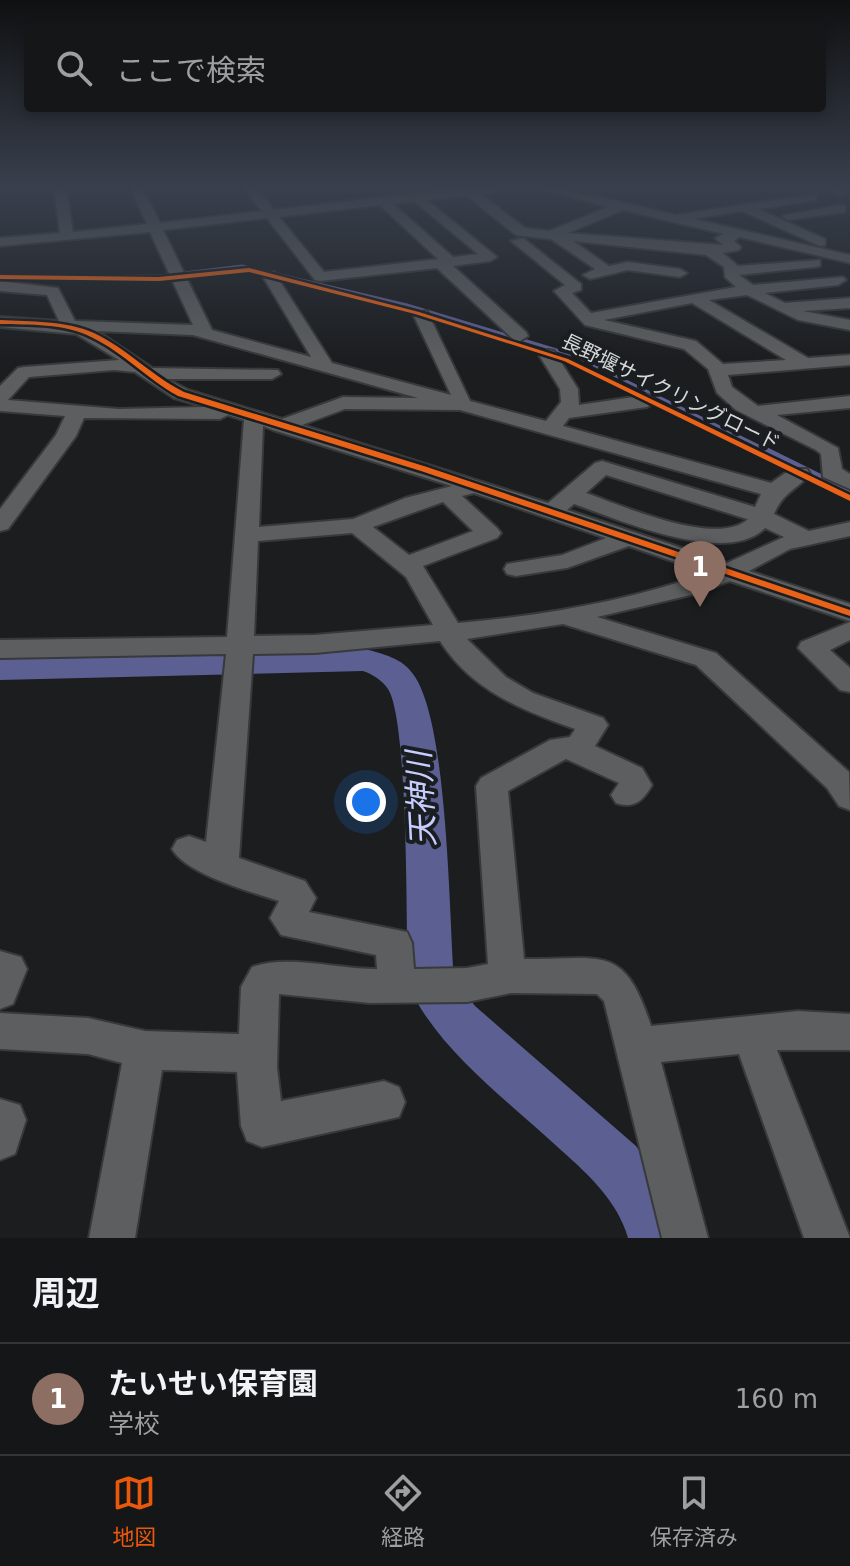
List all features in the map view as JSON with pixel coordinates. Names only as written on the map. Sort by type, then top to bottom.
[{"type":"street","points":[[165,245],[205,333]]},
{"type":"street","points":[[295,245],[320,277],[490,257],[475,245]]},
{"type":"street","points":[[431,245],[520,336]]},
{"type":"street","points":[[523,245],[576,287],[562,291],[585,319],[611,329],[690,345],[719,370],[727,393],[752,412],[840,452],[831,472],[850,483]]},
{"type":"street","points":[[567,245],[607,271]]},
{"type":"street","points":[[544,261],[583,256],[610,245]]},
{"type":"street","points":[[639,245],[717,294]]},
{"type":"street","points":[[667,245],[710,251],[734,247],[731,245]]},
{"type":"street","points":[[783,245],[850,259]]},
{"type":"street","points":[[813,245],[823,254],[844,284]]},
{"type":"street","points":[[731,271],[823,254],[846,245]]},
{"type":"street","points":[[710,251],[731,265],[732,277],[746,290],[828,326],[850,325]]},
{"type":"street","points":[[566,279],[628,266],[680,273]]},
{"type":"street","points":[[269,275],[322,364]]},
{"type":"street","points":[[585,319],[746,290],[844,284]]},
{"type":"street","points":[[0,286],[53,291],[57,340]]},
{"type":"street","points":[[696,299],[806,364]]},
{"type":"street","points":[[786,308],[850,303]]},
{"type":"street","points":[[421,314],[461,396],[460,404]]},
{"type":"street","points":[[1,323],[141,370],[272,374]]},
{"type":"street","points":[[57,340],[179,328],[205,333],[460,404],[556,421],[775,491]]},
{"type":"street","points":[[0,397],[57,340],[92,335],[181,394],[476,486],[850,613]]},
{"type":"street","points":[[548,355],[569,389],[571,403],[556,421]]},
{"type":"street","points":[[719,370],[850,360]]},
{"type":"street","points":[[556,421],[647,401]]},
{"type":"street","points":[[752,412],[850,402]]},
{"type":"street","points":[[280,426],[343,403],[460,404]]},
{"type":"street","points":[[0,405],[80,411],[245,415]]},
{"type":"street","points":[[0,524],[66,436],[68,425],[80,411]]},
{"type":"street","points":[[221,865],[247,535],[245,415]]},
{"type":"street","points":[[551,512],[602,467],[762,517],[805,538]]},
{"type":"street","points":[[570,495],[699,535],[739,534],[749,531],[762,517],[775,491],[799,474]]},
{"type":"street","points":[[247,535],[357,526],[413,503],[476,486]]},
{"type":"street","points":[[405,565],[489,533],[447,494]]},
{"type":"street","points":[[357,526],[405,565],[428,589],[448,633],[511,694],[593,725],[593,731],[577,750]]},
{"type":"street","points":[[0,649],[239,657],[315,644],[448,633],[656,597],[699,585],[782,544],[850,529]]},
{"type":"street","points":[[516,569],[567,561],[629,538]]},
{"type":"street","points":[[563,615],[706,659],[838,780],[850,798]]},
{"type":"street","points":[[850,630],[811,648],[850,683]]},
{"type":"street","points":[[511,976],[506,961],[492,786],[499,779],[561,748],[577,750],[631,776],[636,785],[627,795]]},
{"type":"street","points":[[189,849],[221,865],[293,891],[298,898],[288,918],[294,924],[370,941],[394,943],[402,985]]},
{"type":"street","points":[[0,967],[8,969],[0,992]]},
{"type":"street","points":[[384,1102],[262,1126],[258,1054],[260,987],[265,979],[273,976],[302,982],[467,985],[511,976],[606,977],[621,992],[685,1238]]},
{"type":"street","points":[[637,1046],[798,1029],[850,1032]]},
{"type":"street","points":[[0,1031],[88,1036],[145,1050],[258,1054]]},
{"type":"street","points":[[751,1033],[827,1238]]},
{"type":"street","points":[[112,1238],[145,1050]]},
{"type":"street","points":[[0,1120],[5,1120],[0,1139]]},
{"type":"waterway","points":[[0,275],[159,276],[242,266],[407,305],[573,355],[771,452]]},
{"type":"waterway","points":[[767,450],[850,491]]},
{"type":"waterway","name":"天神川","points":[[0,669],[365,660],[391,671],[406,689],[418,741],[431,985],[458,1022],[617,1165],[649,1213],[656,1238]]},
{"type":"cycle path","name":"長野堰サイクリングロード","points":[[0,277],[159,279],[249,270],[417,313],[566,360],[850,498]]},
{"type":"cycle path","points":[[0,322],[47,324],[82,331],[93,335],[181,394],[424,469],[850,613]]},
{"type":"place","name":"たいせい保育園","points":[[700,607]]}]
